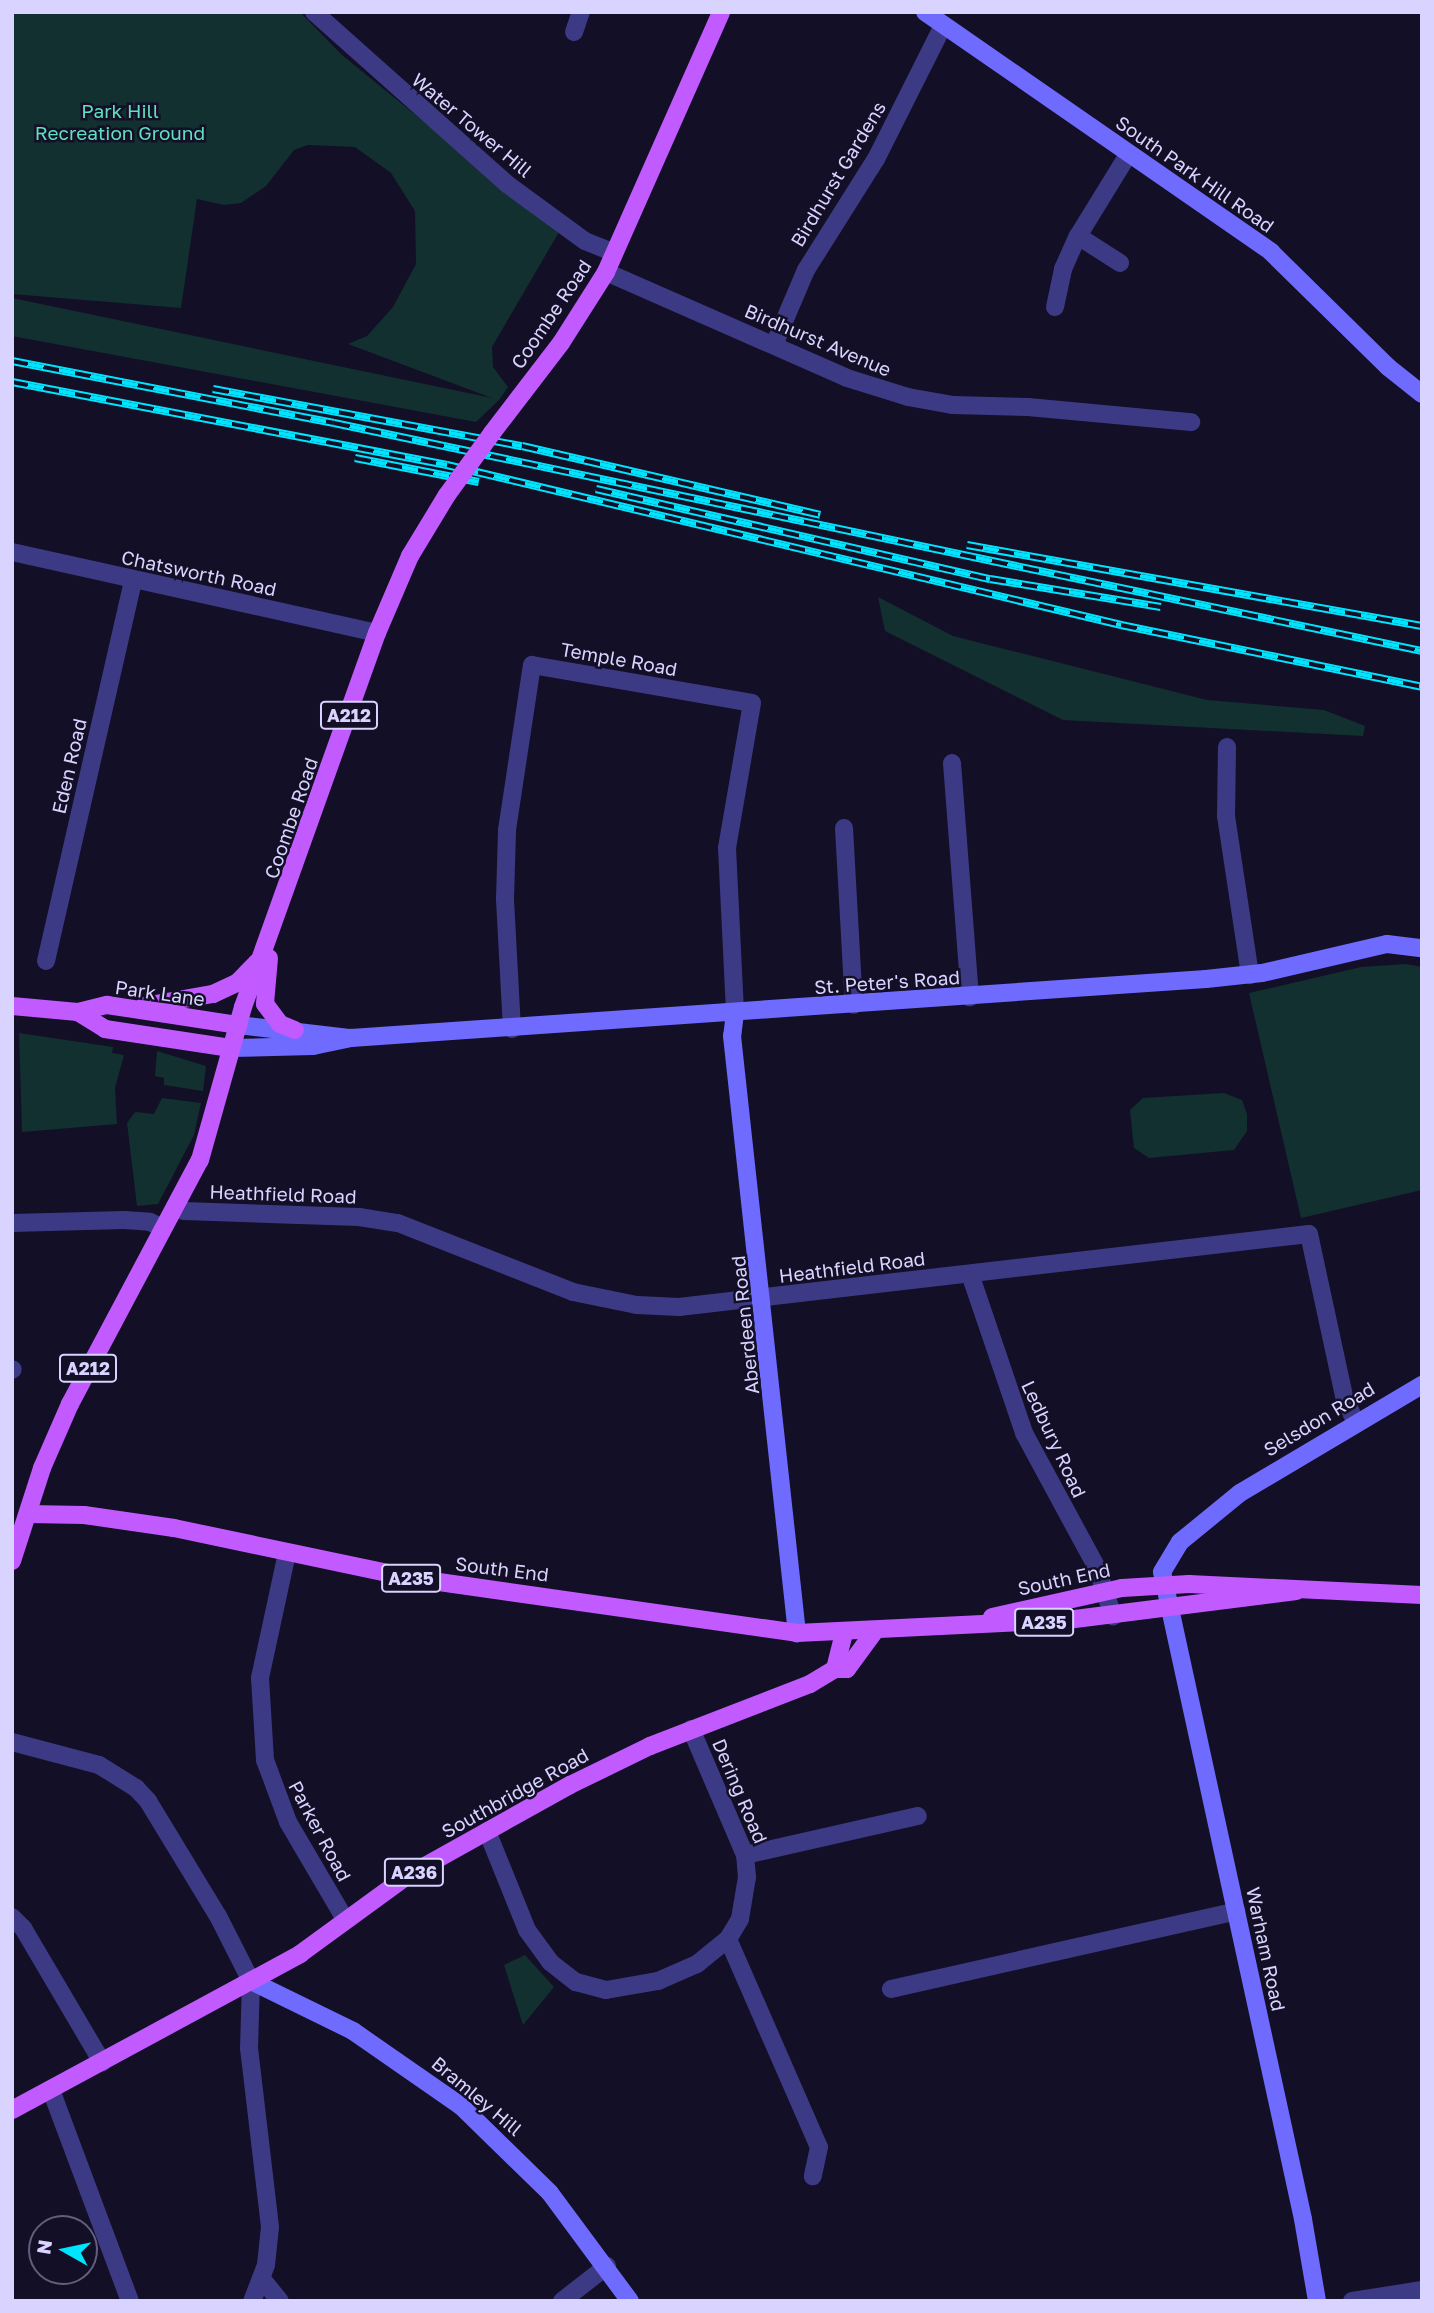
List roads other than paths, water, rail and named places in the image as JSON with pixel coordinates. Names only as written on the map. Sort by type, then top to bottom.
[{"type":"main road","name":"Coombe Road","points":[[20,1515],[70,1404],[208,1139],[238,1025],[269,944],[377,633],[410,556],[447,495],[561,343],[606,272],[721,12]]},
{"type":"main road","name":"South Park Hill Road","points":[[925,12],[1279,259],[1388,367],[1422,394]]},
{"type":"main road","points":[[137,1008],[205,997],[230,987],[245,977],[269,944]]},
{"type":"main road","points":[[269,944],[265,1004],[276,1020],[295,1030]]},
{"type":"main road","name":"St. Peter's Road","points":[[231,1048],[313,1046],[351,1038],[970,997],[1250,975],[1380,945],[1422,948]]},
{"type":"main road","name":"Park Lane","points":[[12,1006],[78,1012],[107,1005],[238,1025]]},
{"type":"main road","name":"Park Lane","points":[[78,1012],[105,1029],[231,1048]]},
{"type":"main road","name":"Aberdeen Road","points":[[735,1013],[732,1035],[764,1298],[797,1633]]},
{"type":"main road","name":"St. Peter's Road","points":[[238,1025],[351,1038]]},
{"type":"main road","name":"Selsdon Road","points":[[1171,1585],[1163,1567],[1174,1548],[1240,1493],[1422,1385]]},
{"type":"main road","name":"South End","points":[[20,1515],[84,1515],[161,1526],[454,1585],[797,1633],[874,1632],[975,1623],[1113,1616],[1171,1607]]},
{"type":"main road","name":"A212","points":[[12,1561],[20,1515]]},
{"type":"main road","name":"A235","points":[[1171,1585],[1231,1582],[1296,1591],[1422,1595]]},
{"type":"main road","name":"South End","points":[[975,1623],[1106,1591],[1171,1585]]},
{"type":"main road","name":"Warham Road","points":[[1171,1585],[1171,1607],[1303,2219],[1317,2301]]},
{"type":"main road","name":"A235","points":[[1171,1607],[1296,1591]]},
{"type":"main road","name":"Southbridge Road","points":[[12,2110],[300,1954],[407,1876],[596,1772],[691,1729],[810,1684],[835,1669],[847,1669],[856,1661],[874,1632]]},
{"type":"main road","points":[[835,1669],[844,1633]]},
{"type":"main road","name":"Bramley Hill","points":[[251,1981],[353,2031],[461,2106],[531,2172],[607,2266],[630,2301]]},
{"type":"street","name":"Water Tower Hill","points":[[314,12],[507,184],[585,241],[614,253]]},
{"type":"street","points":[[575,32],[581,12]]},
{"type":"street","name":"Birdhurst Gardens","points":[[774,345],[806,270],[876,159],[943,26]]},
{"type":"street","points":[[1055,307],[1063,269],[1078,236],[1129,153]]},
{"type":"street","points":[[1078,236],[1120,262]]},
{"type":"street","name":"Birdhurst Avenue","points":[[606,272],[847,377],[923,401],[1191,422]]},
{"type":"street","name":"Chatsworth Road","points":[[12,552],[377,633]]},
{"type":"street","name":"Eden Road","points":[[46,961],[133,580]]},
{"type":"street","name":"Temple Road","points":[[512,1029],[505,898],[507,830],[532,665],[752,703],[727,848],[735,1013]]},
{"type":"street","points":[[1227,747],[1226,816],[1250,975]]},
{"type":"street","points":[[952,763],[970,997]]},
{"type":"street","points":[[844,828],[854,1005]]},
{"type":"street","name":"Heathfield Road","points":[[175,1206],[184,1211],[359,1217],[398,1223],[539,1282],[611,1301],[679,1307],[1309,1234],[1345,1400],[1356,1423]]},
{"type":"street","points":[[12,1223],[124,1220],[150,1222],[163,1228]]},
{"type":"street","name":"Ledbury Road","points":[[970,1274],[1024,1433],[1106,1591],[1113,1616]]},
{"type":"street","name":"Parker Road","points":[[287,1553],[260,1678],[261,1730],[276,1797],[325,1889],[345,1919]]},
{"type":"street","name":"Dering Road","points":[[487,1831],[527,1930],[550,1962],[576,1982],[606,1990],[658,1981],[697,1964],[727,1939],[740,1919],[746,1898],[745,1855],[691,1729]]},
{"type":"street","points":[[12,1742],[99,1765],[136,1788],[148,1801],[218,1916],[251,1981],[249,2048],[270,2207],[262,2278],[252,2301]]},
{"type":"street","points":[[745,1855],[918,1816]]},
{"type":"street","points":[[891,1989],[1237,1910]]},
{"type":"street","points":[[12,1917],[23,1928],[102,2062]]},
{"type":"street","points":[[727,1939],[819,2147],[813,2176]]},
{"type":"street","points":[[51,2090],[130,2301]]},
{"type":"street","points":[[562,2301],[607,2266]]},
{"type":"street","points":[[262,2278],[280,2301]]},
{"type":"street","points":[[1352,2301],[1422,2290]]},
{"type":"railway","points":[[12,361],[334,423],[1422,651]]},
{"type":"railway","points":[[12,382],[447,465],[1121,625],[1422,687]]},
{"type":"railway","points":[[213,389],[522,446],[820,515]]},
{"type":"railway","points":[[355,458],[479,482]]},
{"type":"railway","points":[[596,489],[990,579],[1161,607]]},
{"type":"railway","points":[[967,545],[1422,626]]},
{"type":"park label","name":"Park Hill Recreation Ground","points":[[120,122]]}]
